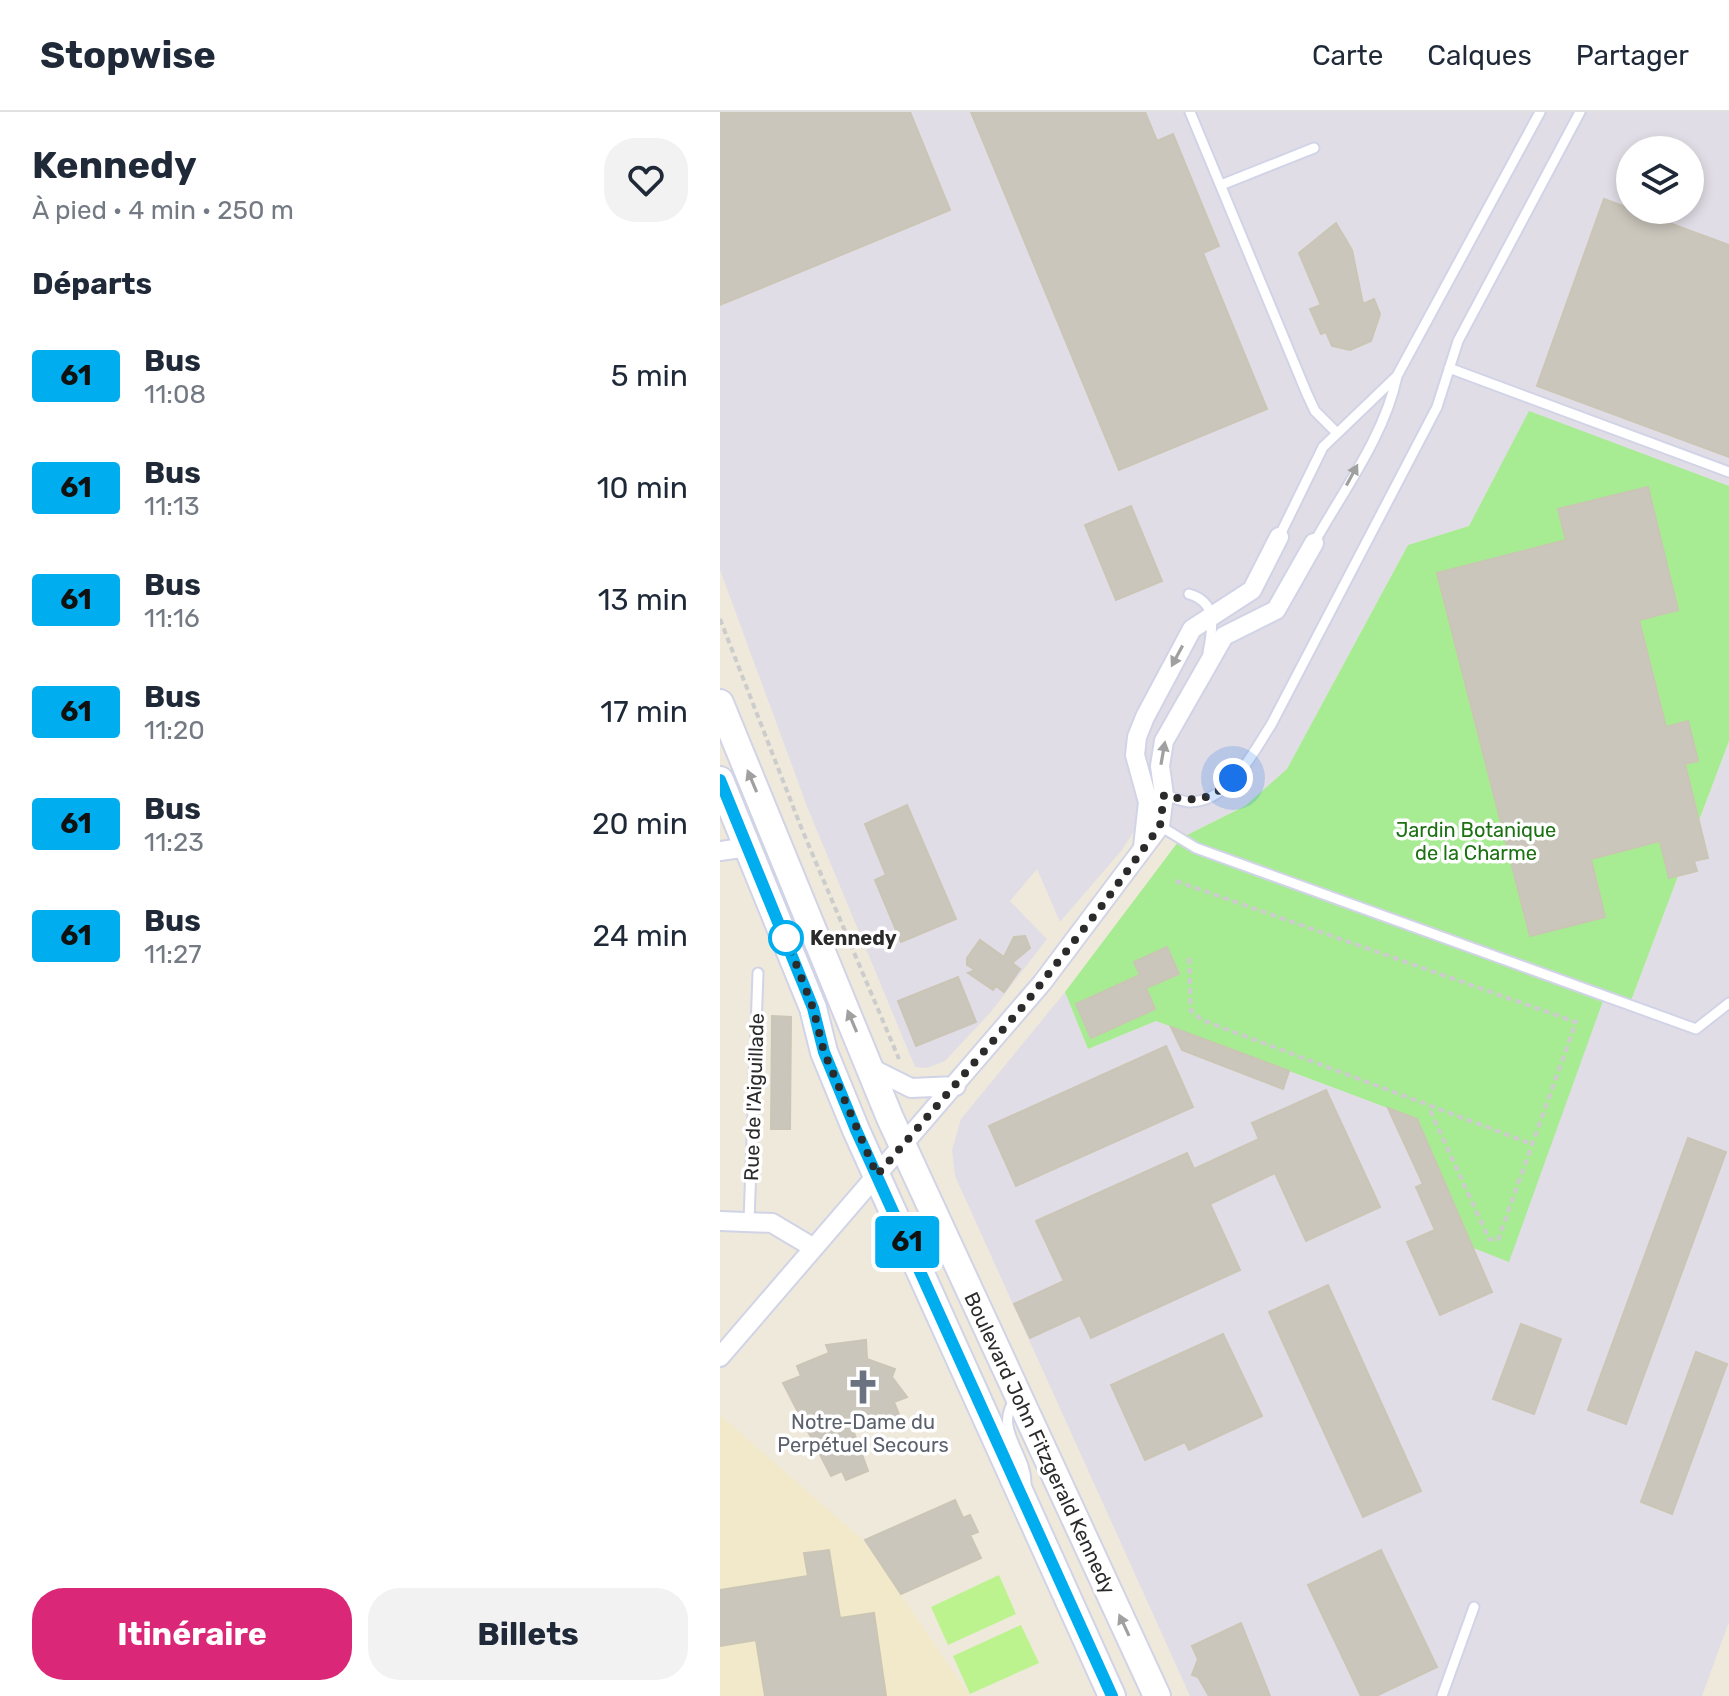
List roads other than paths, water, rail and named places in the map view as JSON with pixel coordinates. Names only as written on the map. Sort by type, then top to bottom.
[{"type":"main road","name":"Boulevard John Fitzgerald Kennedy","points":[[720,703],[903,1144],[1157,1696]]},
{"type":"main road","name":"Boulevard John Fitzgerald Kennedy","points":[[720,780],[813,1008],[824,1052],[1112,1696]]},
{"type":"street","points":[[1142,852],[1148,802],[1135,755],[1137,737],[1192,629],[1252,590],[1279,537]]},
{"type":"street","points":[[720,1357],[956,1086],[1042,983],[1142,852],[1160,826],[1164,795],[1160,766],[1164,741],[1224,636],[1276,610],[1314,543]]},
{"type":"street","points":[[720,851],[748,847]]},
{"type":"street","points":[[871,1068],[911,1088],[956,1086]]},
{"type":"street","points":[[720,1221],[772,1223],[814,1248]]},
{"type":"lane","points":[[1190,112],[1311,402],[1336,432]]},
{"type":"lane","points":[[1314,543],[1383,417],[1397,376],[1540,112]]},
{"type":"lane","points":[[1164,795],[1189,802],[1222,791],[1245,766],[1271,725],[1437,407],[1458,341],[1580,112]]},
{"type":"lane","points":[[1221,185],[1314,148]]},
{"type":"lane","points":[[1449,368],[1729,472]]},
{"type":"lane","points":[[1279,537],[1323,447],[1397,376]]},
{"type":"lane","points":[[1189,594],[1202,598],[1210,606],[1213,629],[1205,668]]},
{"type":"lane","points":[[1160,826],[1196,848],[1696,1029],[1729,1003]]},
{"type":"lane","name":"Rue de l'Aiguillade","points":[[749,1221],[758,973]]},
{"type":"lane","points":[[1018,1396],[1007,1409],[1007,1427],[1026,1470],[1024,1498]]},
{"type":"lane","points":[[1442,1696],[1474,1607]]},
{"type":"place","name":"Kennedy","points":[[786,938]]},
{"type":"place","name":"Notre-Dame du Perpétuel Secours","points":[[863,1387]]},
{"type":"park label","name":"Jardin Botanique de la Charme","points":[[1476,842]]}]
